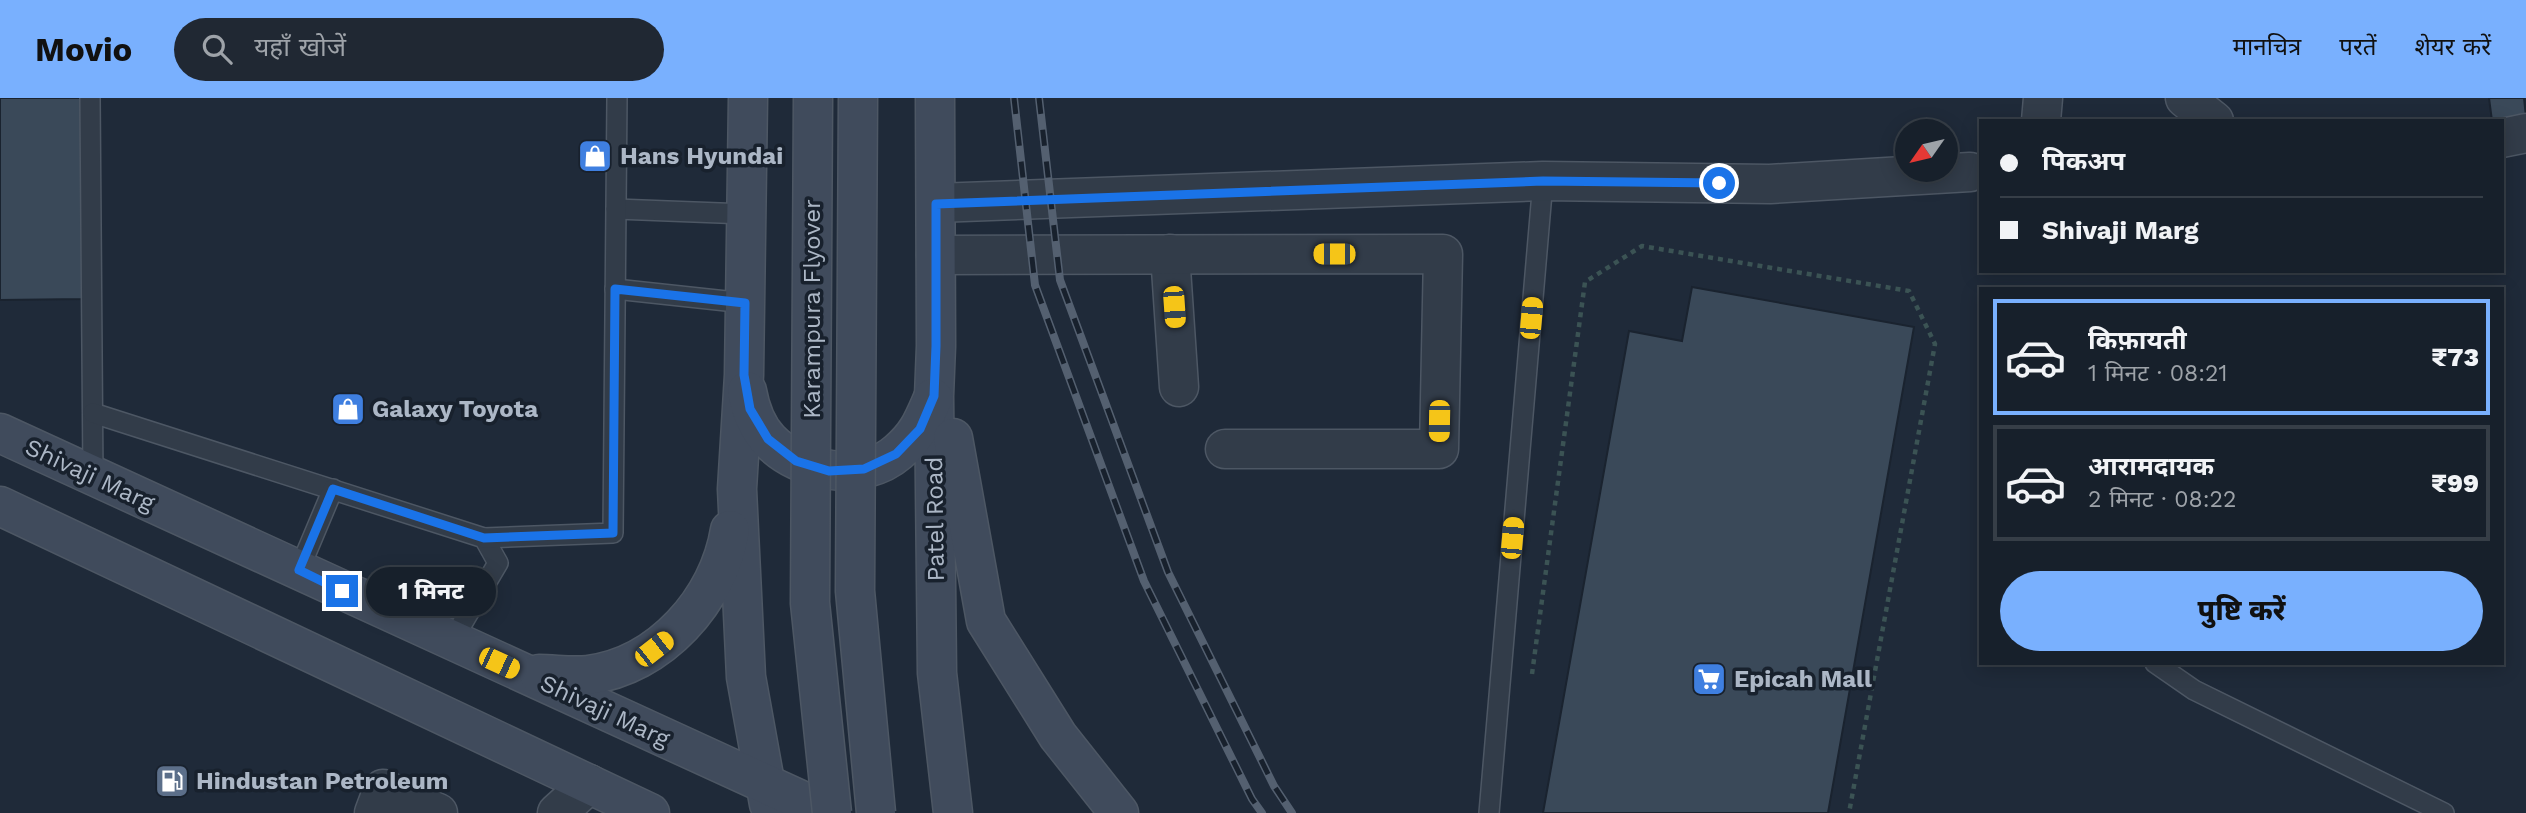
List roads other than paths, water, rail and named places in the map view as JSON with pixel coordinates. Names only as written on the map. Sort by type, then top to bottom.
[{"type":"main road","points":[[523,673],[587,675],[624,666],[654,649],[677,631],[699,604],[716,574],[729,537],[737,489],[744,375],[748,98]]},
{"type":"main road","name":"Karampura Flyover","points":[[813,98],[810,603],[830,813]]},
{"type":"main road","name":"Karampura Flyover","points":[[858,98],[855,591],[876,813]]},
{"type":"main road","name":"Patel Road","points":[[935,98],[937,673],[953,813]]},
{"type":"main road","points":[[936,346],[986,621],[1058,736],[1119,813]]},
{"type":"main road","points":[[744,375],[750,409],[768,439],[796,461],[829,471],[864,469],[896,454],[920,429],[934,396]]},
{"type":"main road","name":"Shivaji Marg","points":[[0,433],[523,673],[768,799],[830,813]]},
{"type":"main road","points":[[737,489],[746,677],[768,799]]},
{"type":"main road","points":[[0,506],[650,813]]},
{"type":"main road","points":[[589,784],[614,813]]},
{"type":"street","points":[[2041,119],[2043,98]]},
{"type":"street","points":[[2185,98],[2211,119]]},
{"type":"street","points":[[2504,138],[2526,134]]},
{"type":"street","points":[[936,204],[1543,181],[1770,184],[1970,172]]},
{"type":"street","points":[[1170,254],[1179,387]]},
{"type":"street","points":[[936,255],[1443,254],[1439,449],[1225,449]]},
{"type":"street","points":[[557,813],[589,784]]},
{"type":"street","points":[[374,813],[383,789],[438,813]]},
{"type":"lane","points":[[90,98],[93,477]]},
{"type":"lane","points":[[93,413],[484,538],[613,533],[617,98]]},
{"type":"lane","points":[[1489,813],[1543,181]]},
{"type":"lane","points":[[616,209],[746,214]]},
{"type":"lane","points":[[615,289],[745,303]]},
{"type":"lane","points":[[299,570],[333,489]]},
{"type":"lane","points":[[452,641],[498,563],[484,538]]},
{"type":"lane","points":[[2158,665],[2194,691],[2444,813]]},
{"type":"railway","points":[[1014,98],[1035,285],[1144,581],[1252,799],[1262,813]]},
{"type":"railway","points":[[1039,98],[1060,280],[1168,572],[1274,786],[1292,813]]},
{"type":"place","name":"Hans Hyundai","points":[[595,156]]},
{"type":"place","name":"Galaxy Toyota","points":[[348,409]]},
{"type":"place","name":"Epicah Mall","points":[[1709,679]]},
{"type":"place","name":"Hindustan Petroleum","points":[[172,781]]}]
